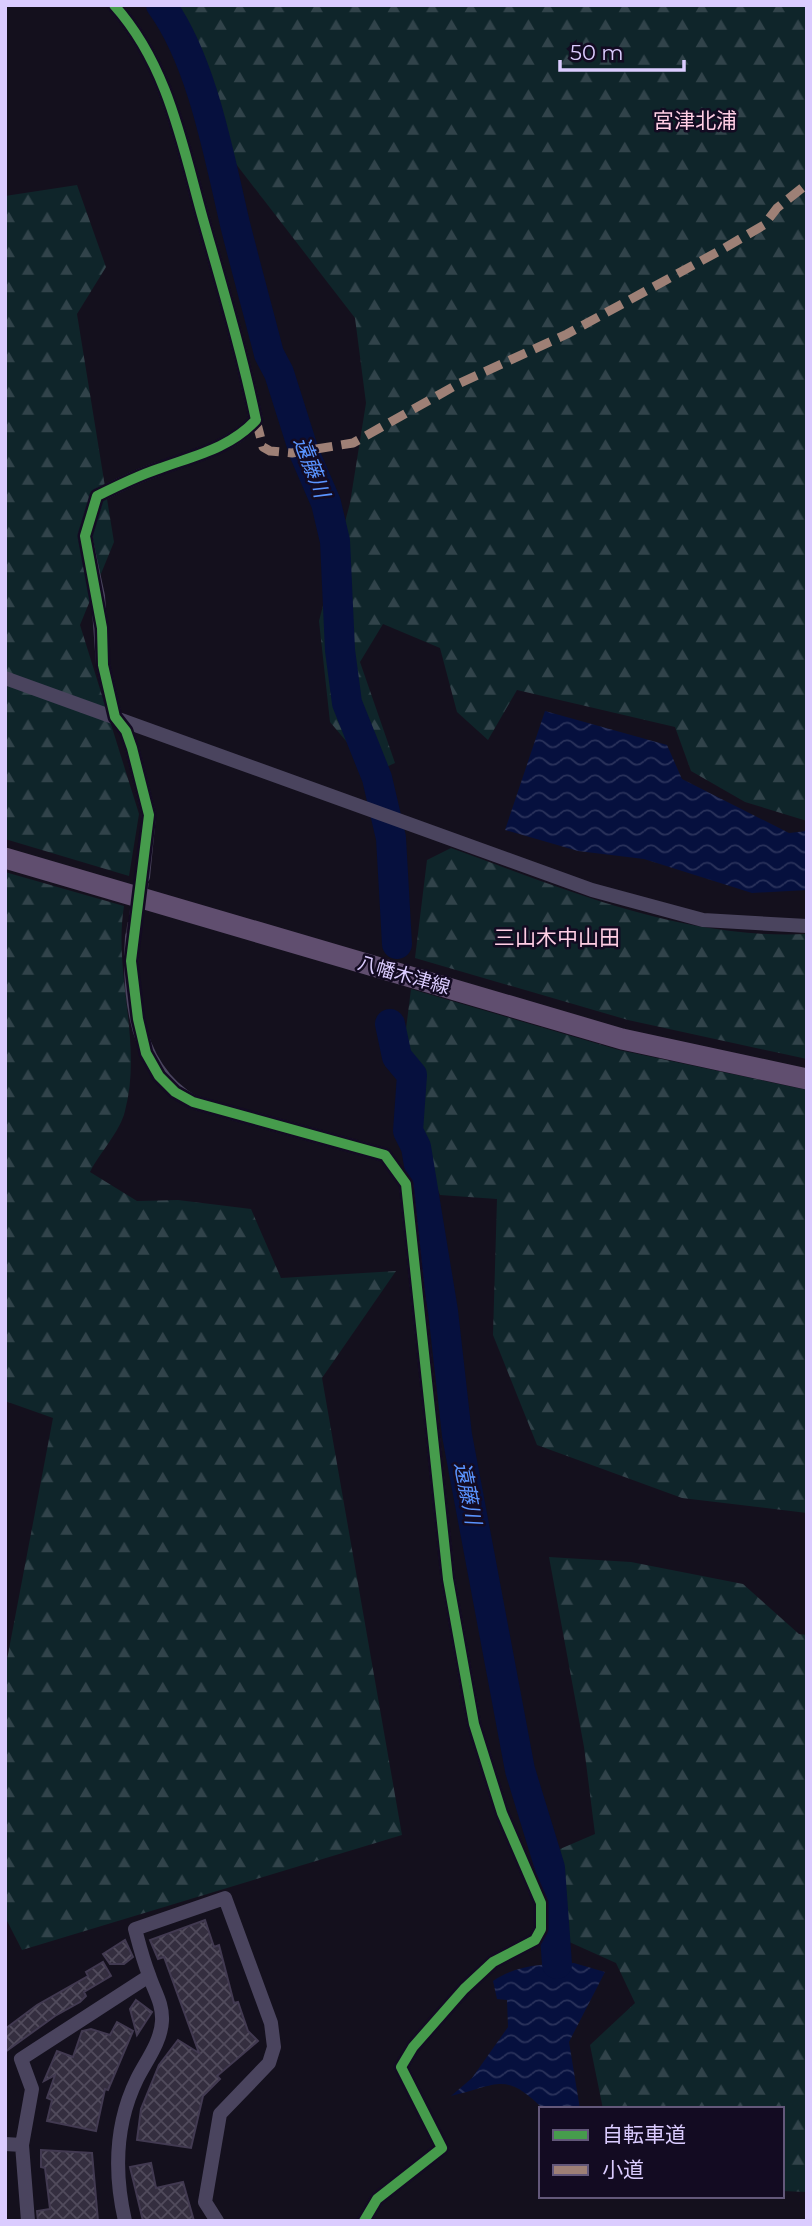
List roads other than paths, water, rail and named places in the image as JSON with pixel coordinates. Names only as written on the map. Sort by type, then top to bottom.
[{"type":"main road","name":"八幡木津線","points":[[5,858],[622,1040],[807,1079]]},
{"type":"street","points":[[114,5],[136,29],[160,72],[211,246],[256,420],[247,430],[219,447],[191,460],[160,468],[97,496],[85,536],[98,596],[103,665],[115,717],[126,731],[132,748],[149,815],[143,877]]},
{"type":"street","points":[[5,678],[592,890],[703,920],[807,926]]},
{"type":"street","points":[[132,937],[134,991],[146,1054],[159,1076],[176,1092],[192,1102],[386,1155],[406,1184],[448,1579],[474,1724],[502,1813],[541,1903],[541,1929],[535,1940],[493,1962],[464,1989],[413,2048],[401,2067],[442,2148],[377,2199],[364,2221]]},
{"type":"street","points":[[125,2221],[118,2170],[122,2124],[134,2085],[157,2042],[162,2021],[159,1997],[149,1976],[135,1929],[225,1898],[271,2023],[274,2047],[269,2063],[220,2113],[205,2202],[217,2221]]},
{"type":"street","points":[[29,2221],[22,2145],[32,2089],[21,2059],[149,1976]]},
{"type":"street","points":[[5,2144],[22,2145]]},
{"type":"water","points":[[545,711],[667,745],[682,779],[789,833],[807,831],[807,890],[752,893],[644,859],[578,851],[505,830]]},
{"type":"water","points":[[574,1963],[605,1972],[569,2042],[580,2107],[541,2107],[519,2089],[501,2084],[451,2096],[472,2078],[508,2027],[507,2000],[497,1999],[493,1981],[512,1971],[542,1965]]},
{"type":"waterway","name":"遠藤川","points":[[161,5],[188,53],[198,81],[269,354],[279,373],[304,452],[326,503],[335,541],[340,650],[347,703],[377,778],[391,838],[397,944]]},
{"type":"waterway","name":"遠藤川","points":[[390,1024],[397,1057],[412,1075],[408,1131],[416,1147],[443,1311],[457,1435],[520,1770],[550,1868],[557,1964]]},
{"type":"tunnel","points":[[132,937],[143,877]]},
{"type":"district","name":"宮津北浦","points":[[695,120]]},
{"type":"district","name":"三山木中山田","points":[[557,937]]}]
